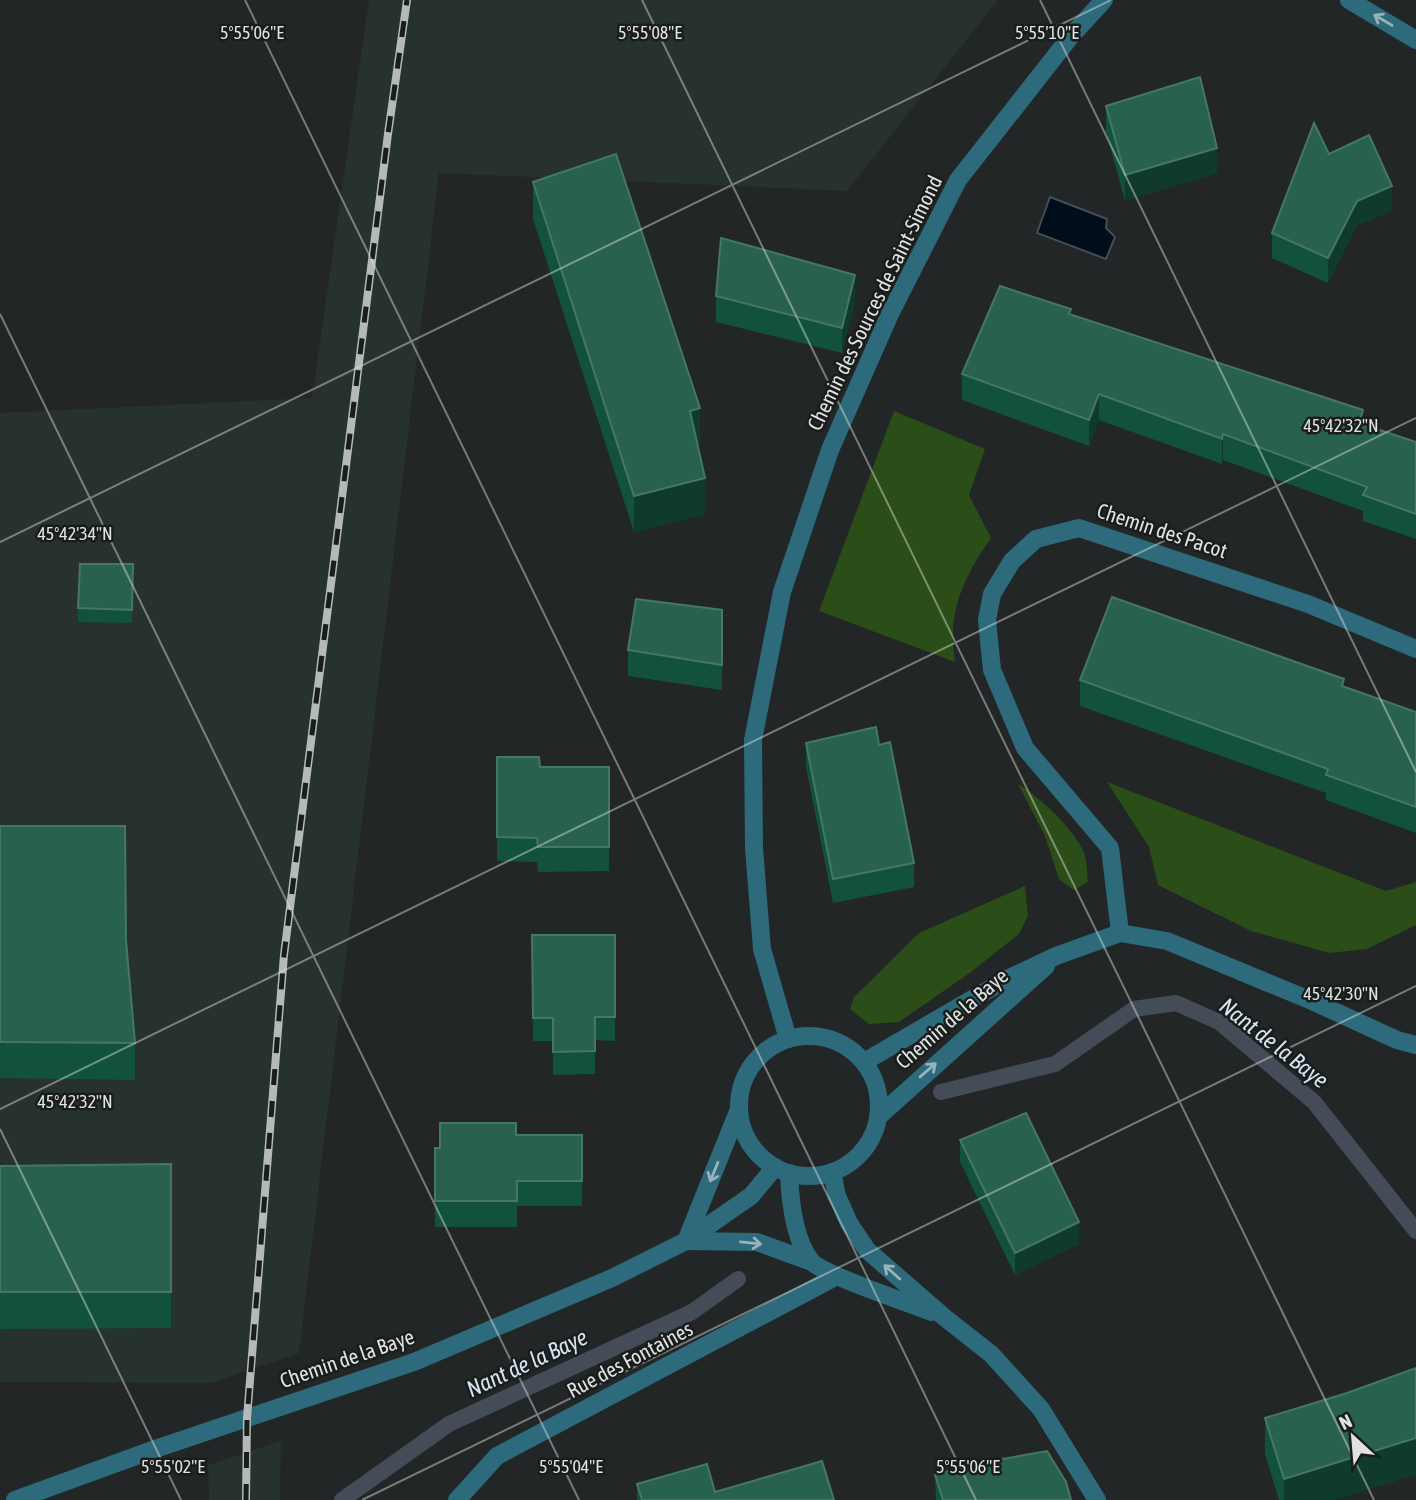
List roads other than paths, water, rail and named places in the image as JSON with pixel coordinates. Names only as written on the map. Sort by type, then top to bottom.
[{"type":"street","name":"Chemin des Sources de Saint-Simond","points":[[788,1039],[762,949],[754,848],[753,740],[782,592],[830,450],[889,316],[958,180],[1071,36],[1104,0]]},
{"type":"street","points":[[1349,0],[1416,40]]},
{"type":"street","name":"Chemin des Pacot","points":[[1120,933],[1110,848],[1025,748],[992,670],[987,620],[992,594],[1012,561],[1036,539],[1079,528],[1308,604],[1416,649]]},
{"type":"street","name":"Chemin de la Baye","points":[[864,1062],[1005,979],[1056,956],[1120,933],[1167,941],[1312,1001],[1397,1040],[1416,1045]]},
{"type":"street","name":"Chemin de la Baye","points":[[878,1117],[1056,956]]},
{"type":"street","points":[[686,1241],[739,1109],[742,1086],[752,1066],[768,1050],[788,1039],[808,1036],[829,1039],[848,1048],[864,1062],[874,1078],[879,1097],[873,1136],[863,1151],[849,1164],[832,1172],[811,1176],[782,1170],[756,1153],[744,1132],[739,1109]]},
{"type":"street","points":[[782,1170],[800,1237],[812,1262]]},
{"type":"street","name":"Chemin de la Baye","points":[[15,1500],[180,1440],[414,1362],[612,1278],[686,1241],[751,1196],[782,1170]]},
{"type":"street","points":[[832,1172],[849,1223],[867,1250],[991,1354],[1041,1409],[1097,1500]]},
{"type":"street","name":"Chemin de la Baye","points":[[686,1241],[757,1242],[944,1317]]},
{"type":"street","name":"Rue des Fontaines","points":[[457,1500],[496,1456],[837,1276]]},
{"type":"water","points":[[1050,197],[1107,219],[1106,228],[1115,237],[1106,259],[1037,233]]},
{"type":"waterway","name":"Nant de la Baye","points":[[941,1092],[1055,1064],[1134,1009],[1176,1003],[1219,1022],[1314,1102],[1416,1231]]},
{"type":"waterway","name":"Nant de la Baye","points":[[342,1500],[449,1424],[692,1312],[738,1279]]},
{"type":"railway","points":[[246,1500],[247,1418],[284,955],[407,0]]}]
